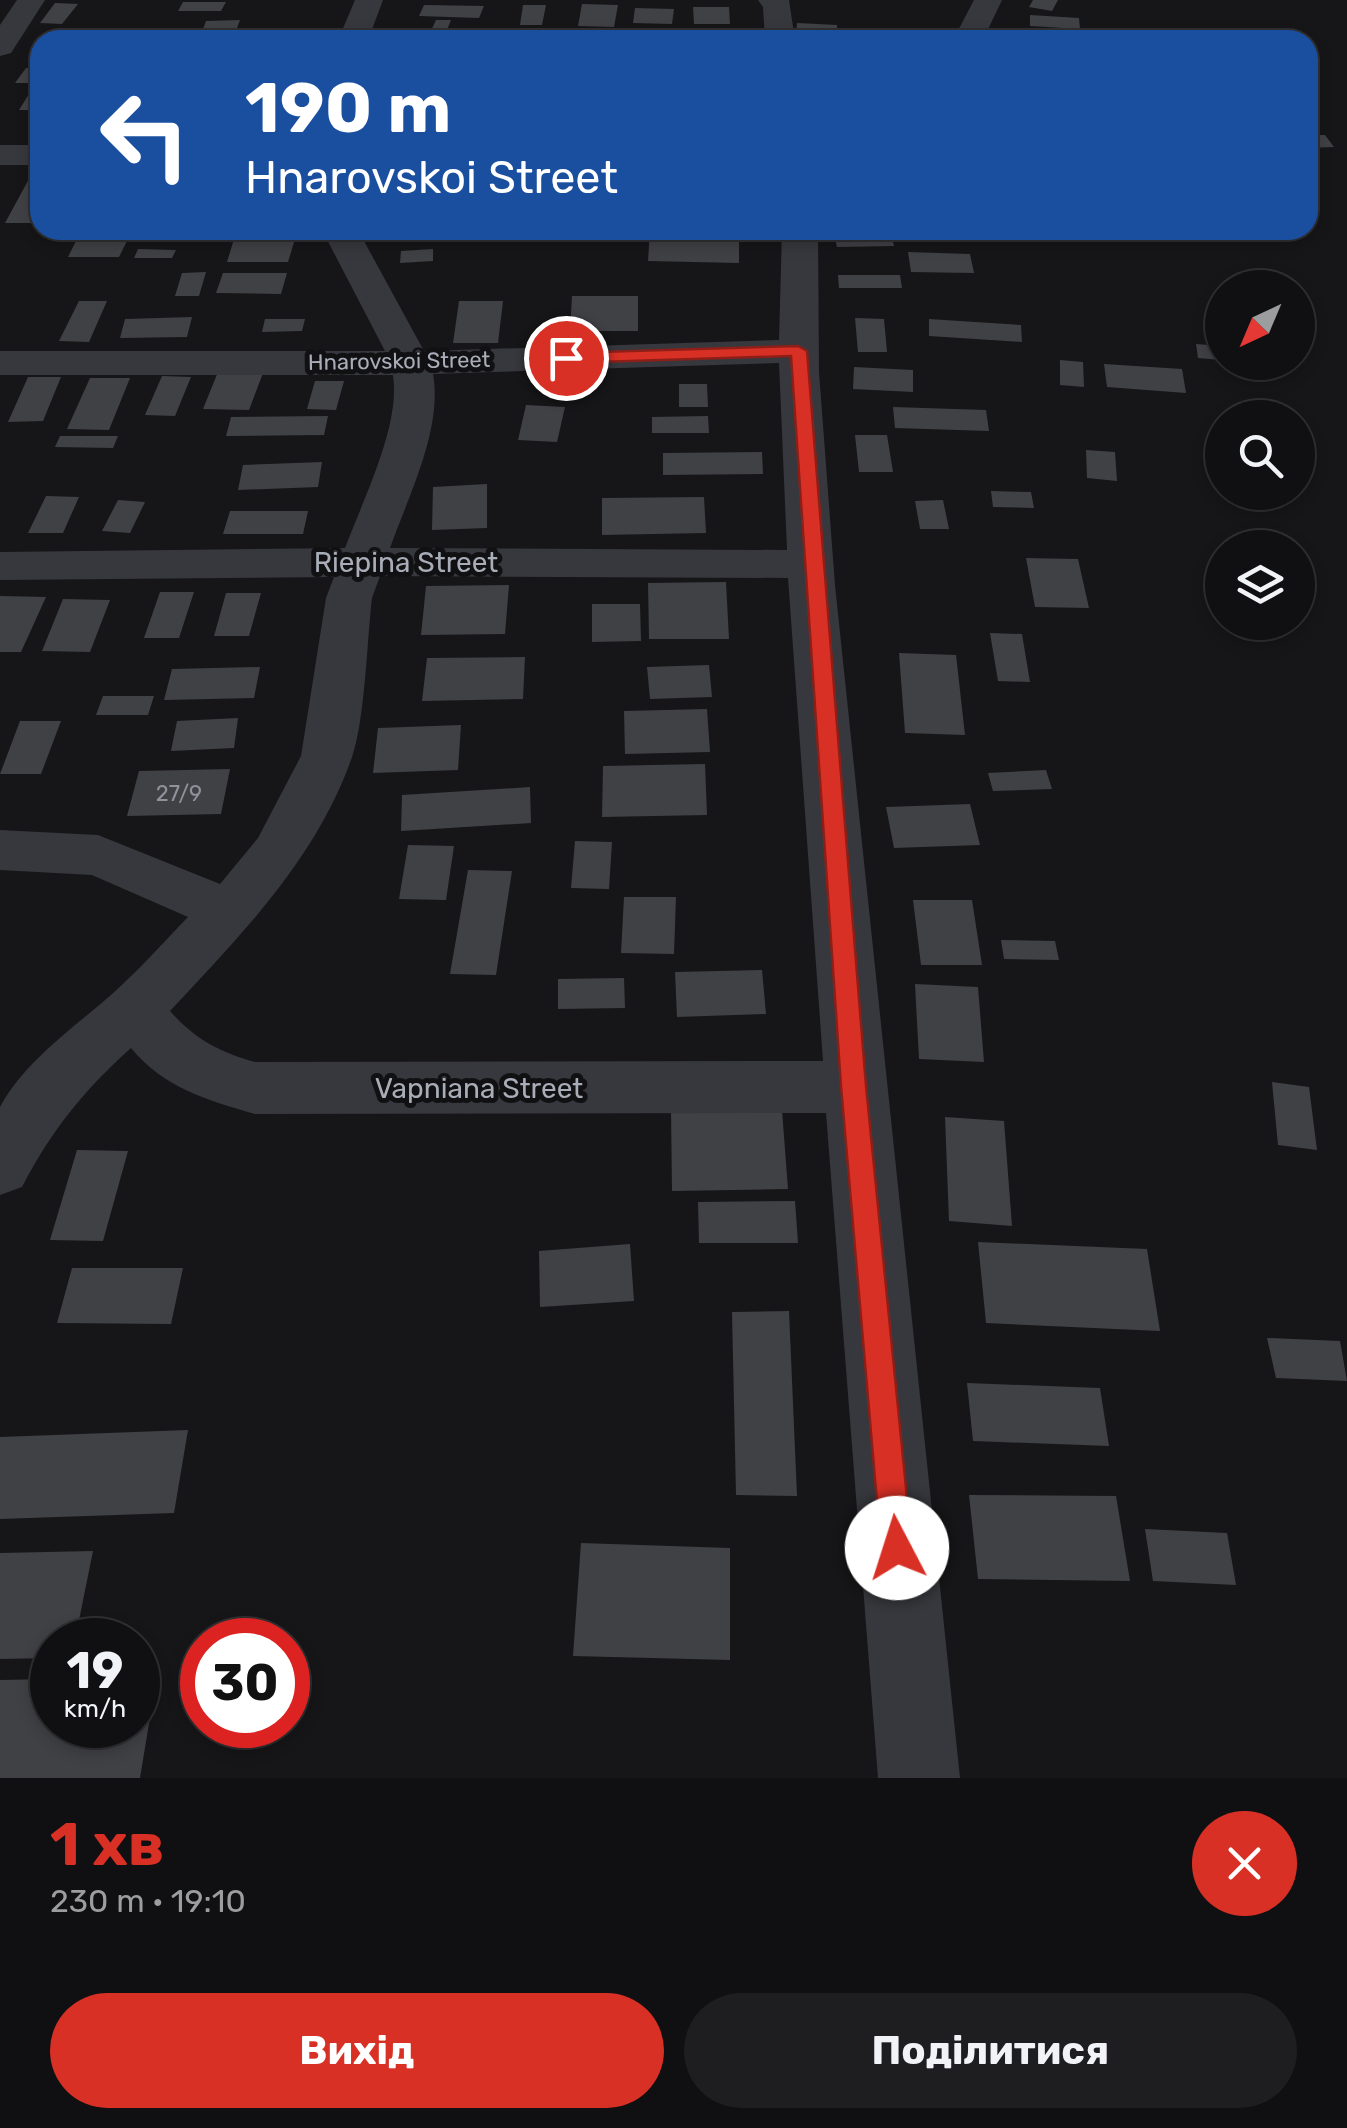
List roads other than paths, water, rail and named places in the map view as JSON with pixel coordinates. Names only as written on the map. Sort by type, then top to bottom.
[{"type":"street","points":[[0,47],[31,0]]},
{"type":"street","points":[[356,30],[369,0]]},
{"type":"street","points":[[772,0],[778,3],[779,30]]},
{"type":"street","points":[[973,30],[988,0]]},
{"type":"street","points":[[0,155],[30,155]]},
{"type":"street","points":[[0,1168],[28,1114],[74,1062],[135,1010],[229,911],[278,850],[327,756],[349,598],[414,412],[411,363],[345,240]]},
{"type":"street","points":[[800,240],[798,351],[812,564],[854,1086],[918,1778]]},
{"type":"street","name":"Hnarovskoi Street","points":[[0,363],[411,363],[798,351]]},
{"type":"street","name":"Riepina Street","points":[[0,566],[363,562],[812,564]]},
{"type":"street","points":[[0,850],[98,855],[229,911]]},
{"type":"street","name":"Vapniana Street","points":[[135,1010],[160,1044],[196,1072],[255,1088],[854,1086]]}]
